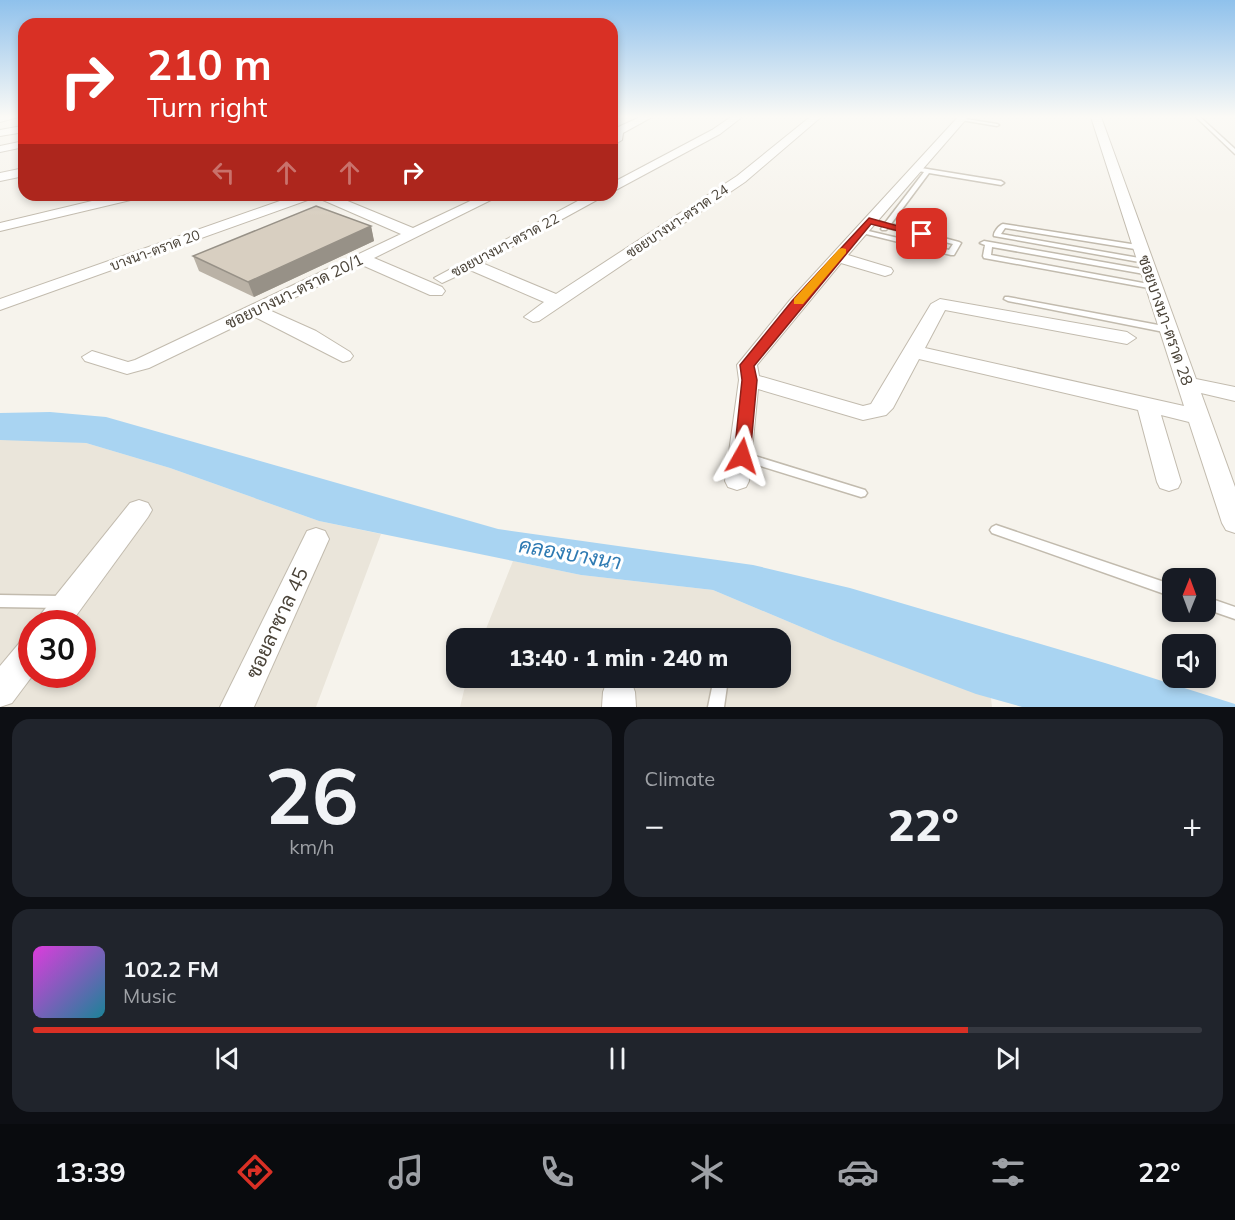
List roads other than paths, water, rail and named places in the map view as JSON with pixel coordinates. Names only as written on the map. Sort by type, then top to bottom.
[{"type":"street","points":[[618,185],[683,150]]},
{"type":"street","name":"ซอยบางนา-ตราด 24","points":[[533,317],[741,179],[776,150]]},
{"type":"street","points":[[736,481],[742,456],[749,380],[747,365],[837,257],[922,170],[937,150]]},
{"type":"street","name":"ซอยบางนา-ตราด 28","points":[[1107,150],[1235,523]]},
{"type":"street","points":[[0,177],[18,173]]},
{"type":"street","points":[[0,228],[110,201]]},
{"type":"street","name":"บางนา-ตราด 20","points":[[0,305],[293,201]]},
{"type":"street","points":[[335,201],[412,233]]},
{"type":"street","name":"ซอยบางนา-ตราด 20/1","points":[[92,357],[127,368],[135,367],[481,201]]},
{"type":"street","name":"ซอยบางนา-ตราด 22","points":[[360,258],[439,285],[470,264],[589,201]]},
{"type":"street","points":[[837,257],[885,271]]},
{"type":"street","points":[[470,264],[558,301]]},
{"type":"street","points":[[749,380],[863,412],[878,411],[885,404],[940,304],[1126,338]]},
{"type":"street","points":[[255,310],[309,335],[343,356]]},
{"type":"street","points":[[915,352],[1198,417]]},
{"type":"street","points":[[1187,384],[1235,394]]},
{"type":"street","points":[[1147,405],[1169,482]]},
{"type":"street","points":[[62,610],[139,510]]},
{"type":"street","name":"ซอยลาซาล 45","points":[[237,707],[316,539]]},
{"type":"street","points":[[0,692],[18,669]]},
{"type":"lane","points":[[879,235],[922,170],[1001,183]]},
{"type":"lane","points":[[887,225],[957,243],[951,253],[879,235],[865,226],[887,225]]},
{"type":"lane","points":[[1003,226],[1148,267],[996,235],[1003,226]]},
{"type":"lane","points":[[987,244],[1148,267],[987,256],[987,244]]},
{"type":"lane","points":[[1008,299],[1169,330]]},
{"type":"lane","points":[[742,456],[861,493]]},
{"type":"lane","points":[[996,530],[1162,587]]},
{"type":"lane","points":[[0,601],[45,610]]},
{"type":"lane","points":[[1216,606],[1235,613]]},
{"type":"lane","points":[[716,707],[719,688]]},
{"type":"water","name":"คลองบางนา","points":[[50,412],[106,417],[498,529],[753,565],[850,588],[1105,663],[1162,681],[1162,688],[1184,688],[1235,704],[1235,707],[1022,707],[976,694],[832,640],[713,590],[581,575],[319,521],[170,468],[86,443],[0,440],[0,413]]}]
